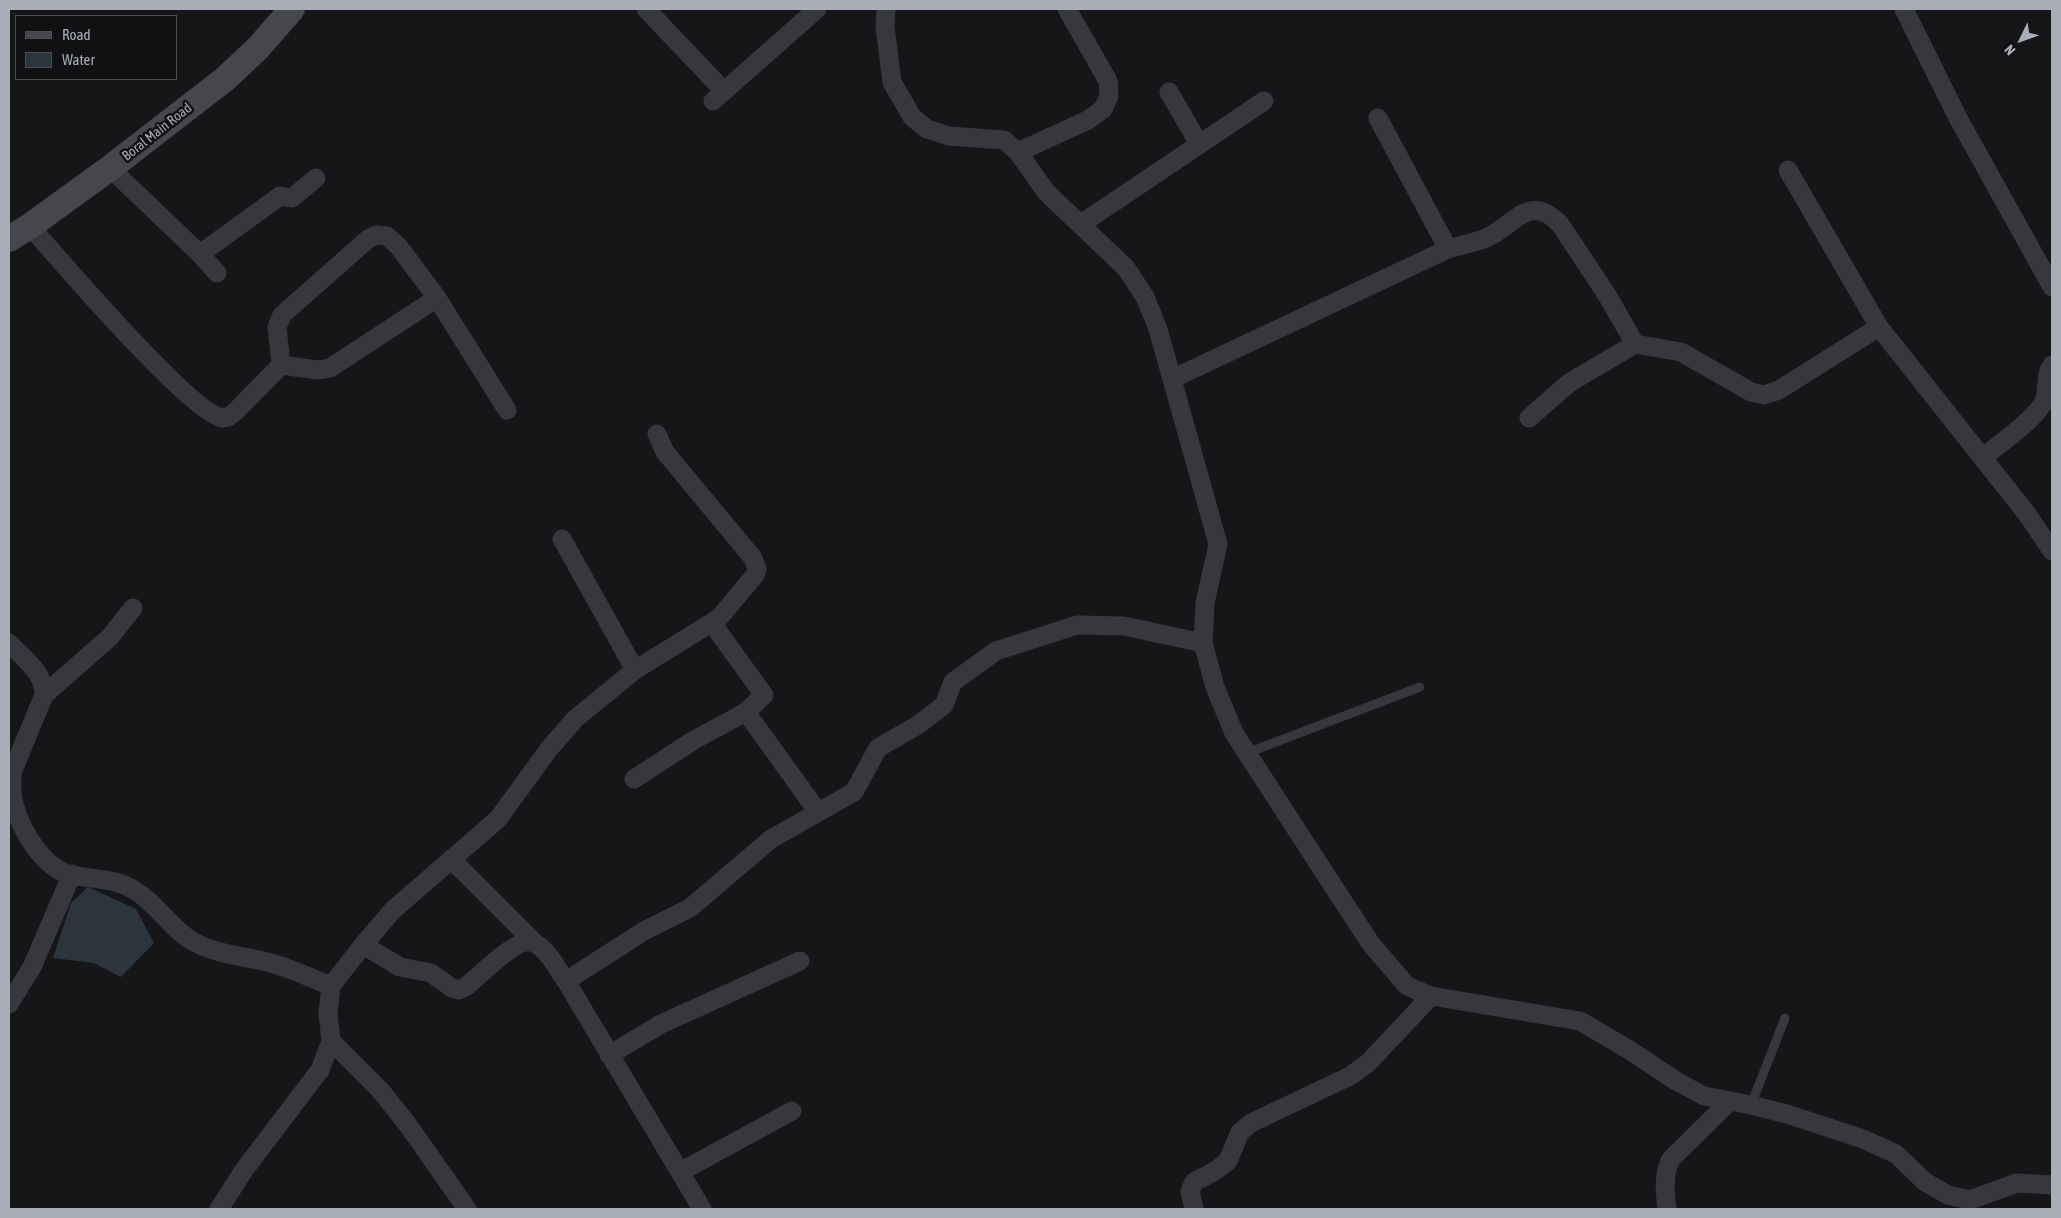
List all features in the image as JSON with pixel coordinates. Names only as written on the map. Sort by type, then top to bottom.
[{"type":"main road","name":"Boral Main Road","points":[[19,232],[110,168],[243,64],[292,9]]},
{"type":"street","points":[[646,9],[719,96],[817,9]]},
{"type":"street","points":[[886,9],[892,82],[912,117],[927,129],[949,136],[1004,140],[1018,152],[1046,192],[1126,268],[1146,297],[1158,329],[1218,544],[1204,603],[1203,643],[1215,687],[1234,733],[1371,944],[1407,986],[1431,996],[1580,1021],[1704,1096],[1787,1114],[1863,1139],[1896,1154],[1926,1182],[1948,1194],[1959,1203],[2017,1183],[2052,1186]]},
{"type":"street","points":[[1018,152],[1088,120],[1103,109],[1109,96],[1108,81],[1067,9]]},
{"type":"street","points":[[1904,9],[1958,118],[2052,286]]},
{"type":"street","points":[[1169,92],[1199,144]]},
{"type":"street","points":[[1081,224],[1264,101]]},
{"type":"street","points":[[1378,118],[1448,249]]},
{"type":"street","points":[[110,168],[200,254],[217,273]]},
{"type":"street","points":[[1788,170],[1879,327],[2027,514],[2052,551]]},
{"type":"street","points":[[200,254],[280,196],[292,198],[316,178]]},
{"type":"street","points":[[1172,379],[1448,249],[1486,238],[1523,212],[1536,209],[1551,214],[1560,224],[1607,295],[1635,344]]},
{"type":"street","points":[[19,232],[87,291],[165,372],[200,405],[218,417],[228,417],[235,412],[281,365]]},
{"type":"street","points":[[281,365],[277,327],[282,315],[368,239],[376,235],[387,236],[399,247],[437,298],[507,410]]},
{"type":"street","points":[[281,365],[318,370],[330,368],[437,298]]},
{"type":"street","points":[[1529,418],[1569,383],[1635,344],[1681,352],[1752,392],[1764,395],[1778,390],[1879,327]]},
{"type":"street","points":[[1982,458],[2032,418],[2045,400],[2047,377],[2052,365]]},
{"type":"street","points":[[219,1209],[244,1170],[320,1070],[331,1041],[328,1013],[331,986],[363,945],[393,910],[498,819],[549,749],[575,719],[635,670],[712,623],[726,612],[755,576],[756,564],[753,558],[665,452],[657,434]]},
{"type":"street","points":[[562,539],[635,670]]},
{"type":"street","points":[[133,608],[110,637],[44,695],[12,770],[14,805],[35,848],[55,868],[72,874],[114,881],[134,890],[143,896],[177,931],[195,943],[216,951],[284,967],[331,986]]},
{"type":"street","points":[[634,779],[694,740],[746,712],[764,695],[712,623]]},
{"type":"street","points":[[566,981],[644,931],[690,908],[766,844],[854,792],[878,748],[918,725],[944,705],[953,682],[996,651],[1076,626],[1124,626],[1203,643]]},
{"type":"street","points":[[9,643],[40,678],[43,684],[44,695]]},
{"type":"street","points":[[746,712],[818,812]]},
{"type":"street","points":[[451,859],[545,952],[566,981],[702,1209]]},
{"type":"street","points":[[9,1004],[32,968],[72,874]]},
{"type":"street","points":[[363,945],[400,967],[431,973],[452,988],[458,990],[466,986],[513,947],[524,941],[535,943]]},
{"type":"street","points":[[609,1055],[661,1024],[800,961]]},
{"type":"street","points":[[1194,1209],[1190,1191],[1194,1182],[1215,1171],[1228,1161],[1240,1132],[1250,1123],[1350,1076],[1368,1063],[1431,996]]},
{"type":"street","points":[[331,1041],[362,1070],[403,1118],[467,1209]]},
{"type":"street","points":[[1667,1209],[1666,1170],[1672,1159],[1730,1101]]},
{"type":"street","points":[[680,1172],[792,1111]]},
{"type":"lane","points":[[1248,754],[1420,687]]},
{"type":"lane","points":[[1751,1105],[1786,1018]]},
{"type":"water","points":[[88,887],[136,909],[154,943],[121,977],[94,963],[53,958],[71,903]]}]
